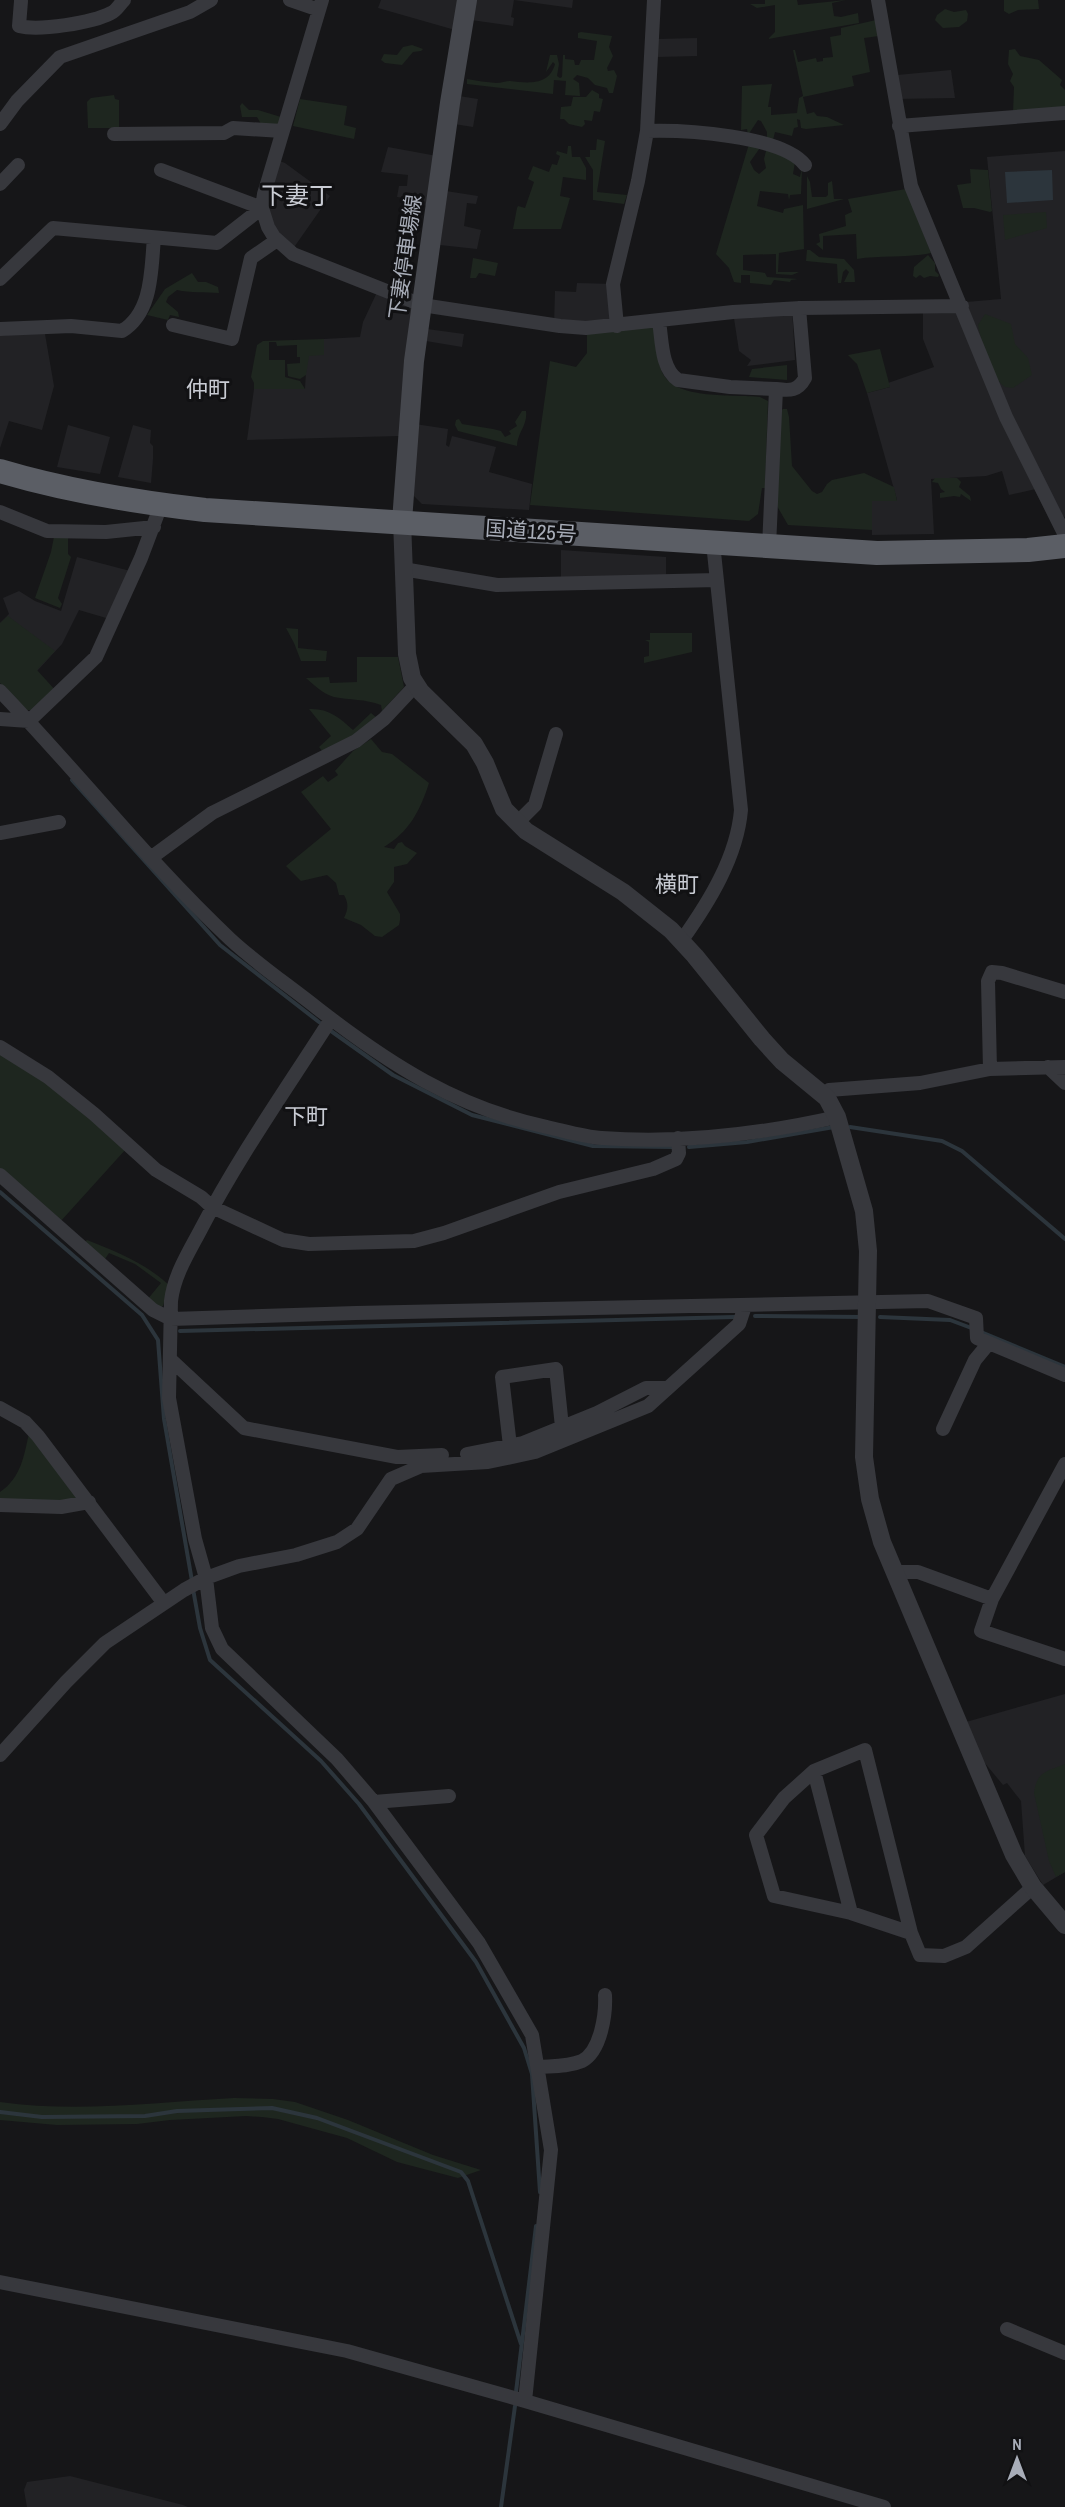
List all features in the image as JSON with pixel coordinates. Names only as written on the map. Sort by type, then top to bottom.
[{"type":"highway","name":"国道125号","points":[[0,471],[157,516],[204,510],[889,554],[1028,550],[1065,546]]},
{"type":"main road","name":"下妻停車場線","points":[[402,522],[409,415],[422,305],[467,0]]},
{"type":"street","points":[[21,1],[19,26],[32,29],[74,24],[112,13],[124,0]]},
{"type":"street","points":[[0,124],[17,101],[60,57],[190,12],[211,0]]},
{"type":"street","points":[[290,0],[320,5],[282,131],[262,208],[268,227],[277,240],[293,254],[422,305],[560,326],[591,328],[733,312],[799,308],[962,306]]},
{"type":"street","points":[[616,326],[613,284],[615,267],[634,198],[647,131],[654,0]]},
{"type":"street","points":[[878,0],[911,186],[1006,417],[1065,535]]},
{"type":"street","points":[[899,126],[1065,113]]},
{"type":"street","points":[[114,134],[224,133],[233,129],[282,131]]},
{"type":"street","points":[[647,131],[759,141],[800,158],[805,165]]},
{"type":"street","points":[[0,184],[18,165]]},
{"type":"street","points":[[161,170],[262,208]]},
{"type":"street","points":[[0,279],[53,228],[217,243],[262,208]]},
{"type":"street","points":[[0,330],[71,326],[122,331],[128,327],[149,293],[154,238]]},
{"type":"street","points":[[172,325],[232,339],[251,258],[277,240]]},
{"type":"street","points":[[659,321],[666,367],[678,380],[730,387],[795,389],[802,384],[805,378],[799,308]]},
{"type":"street","points":[[769,547],[776,389]]},
{"type":"street","points":[[0,512],[47,531],[106,532],[157,516]]},
{"type":"street","points":[[0,719],[29,721],[96,657],[157,516]]},
{"type":"street","points":[[402,522],[407,656],[415,686],[474,744],[485,763],[504,809],[517,823],[539,840],[623,892],[682,940],[762,1039],[782,1061],[827,1098],[837,1117],[864,1211],[869,1302],[864,1457],[871,1501],[882,1542],[1014,1855],[1032,1887],[1065,1925]]},
{"type":"street","points":[[682,940],[725,865],[740,824],[739,778],[713,543]]},
{"type":"street","points":[[403,569],[505,585],[717,580]]},
{"type":"street","points":[[152,857],[212,813],[356,741],[384,719],[415,686]]},
{"type":"street","points":[[0,691],[235,944],[401,1069],[448,1094],[526,1122],[600,1138],[678,1138],[761,1132],[837,1117]]},
{"type":"street","points":[[517,823],[536,802],[540,781],[556,734]]},
{"type":"street","points":[[0,833],[60,822]]},
{"type":"street","points":[[990,1069],[988,981],[992,972],[1002,972],[1065,992]]},
{"type":"street","points":[[331,1018],[212,1207],[172,1289],[170,1398],[212,1628],[222,1649],[337,1759],[374,1802],[479,1943],[532,2035],[551,2150],[525,2400]]},
{"type":"street","points":[[0,1047],[48,1077],[94,1114],[156,1170],[201,1197],[212,1207],[282,1240],[309,1244],[414,1241],[444,1233],[559,1192],[653,1169],[676,1159],[679,1153],[678,1138]]},
{"type":"street","points":[[1048,1067],[1065,1083]]},
{"type":"street","points":[[822,1094],[830,1090],[920,1083],[990,1069],[1065,1067]]},
{"type":"street","points":[[0,1175],[153,1310],[171,1319],[928,1301],[976,1318],[983,1340],[943,1429]]},
{"type":"street","points":[[0,1755],[99,1649],[163,1602],[204,1579],[239,1566],[296,1555],[337,1542],[357,1529],[391,1479],[421,1466],[488,1462],[535,1452],[648,1406],[739,1324],[745,1306]]},
{"type":"street","points":[[983,1340],[1065,1375]]},
{"type":"street","points":[[170,1359],[244,1428],[397,1457],[476,1454],[523,1443],[597,1413],[646,1388],[668,1388]]},
{"type":"street","points":[[510,1446],[502,1377],[556,1369],[562,1427]]},
{"type":"street","points":[[0,1408],[25,1422],[38,1436],[163,1602]]},
{"type":"street","points":[[1065,1464],[992,1599],[981,1631],[1065,1659]]},
{"type":"street","points":[[0,1505],[61,1507],[89,1502]]},
{"type":"street","points":[[894,1572],[918,1572],[992,1599]]},
{"type":"street","points":[[911,1934],[851,1913],[774,1896],[756,1835],[784,1798],[814,1771],[865,1750],[911,1934],[920,1955],[944,1956],[966,1947],[1032,1887]]},
{"type":"street","points":[[814,1771],[851,1913]]},
{"type":"street","points":[[374,1802],[449,1796]]},
{"type":"street","points":[[538,2067],[567,2065],[584,2060],[596,2045],[606,2008],[605,1995]]},
{"type":"street","points":[[0,2282],[347,2351],[525,2400],[884,2507]]},
{"type":"street","points":[[1007,2329],[1065,2353]]},
{"type":"shaded area","points":[[381,0],[461,0],[455,30],[378,8]]},
{"type":"shaded area","points":[[474,0],[514,0],[511,17],[514,18],[513,26],[471,20]]},
{"type":"shaded area","points":[[514,0],[573,0],[572,8]]},
{"type":"shaded area","points":[[765,0],[797,0],[798,5],[846,0],[832,3],[834,16],[841,17],[858,13],[859,23],[768,39],[775,32],[775,5],[757,8],[750,4],[765,4]]},
{"type":"shaded area","points":[[1004,0],[1038,0],[1039,9],[1018,10],[1009,14],[1004,11]]},
{"type":"shaded area","points":[[945,9],[954,12],[966,10],[967,21],[959,27],[943,28],[935,20],[937,15]]},
{"type":"shaded area","points":[[876,20],[879,36],[864,38],[870,72],[852,76],[854,86],[803,97],[807,114],[814,112],[817,116],[827,117],[844,125],[806,129],[801,128],[800,120],[797,119],[798,127],[794,128],[792,136],[775,132],[773,140],[767,138],[767,132],[758,120],[748,135],[747,129],[741,130],[742,86],[772,84],[768,107],[771,107],[771,115],[797,113],[799,98],[803,96],[793,50],[795,50],[798,62],[816,58],[817,62],[823,61],[823,58],[833,57],[830,37],[841,35],[841,28]]},
{"type":"shaded area","points":[[578,33],[612,36],[609,47],[613,56],[607,68],[608,71],[614,70],[617,76],[613,93],[609,93],[607,88],[595,85],[588,78],[577,75],[573,79],[579,83],[580,96],[565,95],[566,81],[554,80],[553,94],[467,84],[467,79],[496,83],[543,80],[555,64],[553,62],[546,72],[550,55],[557,55],[559,64],[557,76],[560,78],[562,77],[563,55],[565,59],[574,60],[575,65],[579,65],[581,60],[594,60],[597,41],[578,38]]},
{"type":"shaded area","points":[[697,38],[697,56],[657,57],[658,39]]},
{"type":"shaded area","points":[[412,45],[423,49],[413,52],[402,65],[385,63],[381,60],[384,54],[397,55],[403,47]]},
{"type":"shaded area","points":[[1015,49],[1020,56],[1039,60],[1062,80],[1060,85],[1065,90],[1065,115],[1013,113],[1014,87],[1010,81],[1013,74],[1008,64],[1009,50]]},
{"type":"shaded area","points":[[951,70],[955,98],[894,99],[897,75]]},
{"type":"shaded area","points":[[592,90],[603,99],[600,112],[594,111],[592,121],[584,120],[585,124],[582,127],[560,119],[561,107],[571,106],[573,97],[586,97]]},
{"type":"shaded area","points":[[114,95],[115,99],[119,100],[119,128],[88,128],[87,102],[91,98]]},
{"type":"shaded area","points":[[459,96],[478,99],[473,127],[454,124]]},
{"type":"shaded area","points":[[300,99],[347,106],[344,125],[356,128],[354,139],[293,126]]},
{"type":"shaded area","points":[[242,103],[249,110],[258,110],[281,117],[278,126],[261,124],[257,117],[242,117],[240,106]]},
{"type":"shaded area","points":[[597,139],[605,141],[597,192],[627,195],[624,204],[593,200],[593,170],[585,157],[590,157],[590,150],[596,150]]},
{"type":"shaded area","points":[[749,144],[762,145],[750,162],[759,174],[766,168],[764,159],[767,147],[795,162],[793,174],[800,177],[802,168],[801,194],[790,195],[789,200],[788,194],[760,191],[757,206],[783,213],[784,209],[803,205],[804,249],[779,253],[778,272],[799,272],[792,275],[776,274],[776,254],[743,255],[743,270],[765,273],[767,277],[798,279],[790,282],[774,280],[771,285],[750,283],[750,275],[741,275],[741,283],[734,282],[729,268],[716,254]]},
{"type":"shaded area","points":[[568,146],[571,146],[572,157],[580,157],[586,168],[586,180],[563,177],[560,196],[570,198],[561,229],[513,229],[517,208],[518,206],[525,208],[534,182],[528,179],[533,166],[549,172],[552,164],[557,165],[560,156],[556,154],[557,151],[567,154]]},
{"type":"shaded area","points":[[388,147],[437,156],[430,206],[413,204],[414,199],[397,197],[399,186],[407,186],[408,175],[381,172]]},
{"type":"shaded area","points":[[1065,151],[1065,517],[1059,514],[1022,440],[966,302],[1001,299],[987,157]]},
{"type":"shaded area","points":[[274,159],[285,163],[330,196],[290,253],[263,214]]},
{"type":"shaded area","points":[[970,169],[988,170],[992,211],[990,212],[963,208],[957,185],[971,183]]},
{"type":"shaded area","points":[[1052,170],[1053,200],[1007,203],[1005,172]]},
{"type":"shaded area","points":[[807,176],[812,197],[826,197],[828,183],[832,181],[834,199],[844,199],[807,209]]},
{"type":"shaded area","points":[[906,189],[931,253],[857,259],[856,234],[823,236],[823,250],[816,244],[820,242],[819,234],[846,226],[845,215],[852,212],[848,199]]},
{"type":"shaded area","points":[[446,191],[478,196],[476,204],[467,203],[464,226],[481,230],[477,249],[440,245]]},
{"type":"shaded area","points":[[1046,212],[1047,228],[1005,240],[1003,215]]},
{"type":"shaded area","points":[[807,250],[819,257],[844,259],[854,270],[855,282],[844,282],[849,272],[846,269],[843,272],[841,283],[838,283],[837,264],[806,261]]},
{"type":"shaded area","points":[[928,255],[935,263],[938,277],[924,278],[920,275],[916,278],[913,276],[914,267]]},
{"type":"shaded area","points":[[473,258],[498,263],[495,276],[479,273],[476,278],[470,278]]},
{"type":"shaded area","points":[[192,273],[198,282],[206,282],[218,287],[219,293],[177,290],[168,297],[166,302],[178,312],[179,317],[170,315],[168,320],[147,315],[165,289]]},
{"type":"shaded area","points":[[577,283],[613,284],[617,326],[554,325],[555,291],[576,292]]},
{"type":"shaded area","points":[[379,288],[416,303],[399,436],[247,440],[254,389],[305,389],[307,355],[324,355],[324,339],[360,337],[363,322]]},
{"type":"shaded area","points":[[962,306],[1036,489],[1009,495],[1002,471],[986,476],[931,479],[934,534],[872,535],[872,501],[897,500],[867,393],[890,387],[888,383],[934,367],[923,339],[923,307]]},
{"type":"shaded area","points":[[792,308],[795,360],[747,366],[751,360],[739,351],[733,312]]},
{"type":"shaded area","points":[[985,314],[1011,324],[1015,344],[1028,358],[1032,375],[1013,388],[1005,387],[1000,382],[987,359],[978,325]]},
{"type":"shaded area","points":[[652,327],[657,332],[661,370],[670,382],[693,392],[760,397],[768,401],[765,488],[762,488],[758,514],[749,521],[530,505],[550,361],[576,367],[587,353],[587,332]]},
{"type":"shaded area","points":[[427,329],[464,334],[462,347],[426,341]]},
{"type":"shaded area","points":[[38,332],[45,334],[54,386],[42,430],[9,421],[0,448],[0,336]]},
{"type":"shaded area","points":[[324,339],[324,355],[309,356],[306,375],[300,379],[288,376],[287,364],[300,363],[300,357],[297,357],[297,345],[277,346],[276,342],[269,342],[269,360],[285,360],[285,377],[300,381],[305,389],[254,389],[251,377],[257,345],[263,341]]},
{"type":"shaded area","points":[[880,349],[890,387],[867,393],[857,364],[848,355]]},
{"type":"shaded area","points":[[787,365],[787,380],[749,377],[752,369]]},
{"type":"shaded area","points":[[787,409],[789,417],[792,466],[812,491],[817,494],[822,492],[832,480],[864,473],[894,487],[897,501],[872,501],[872,530],[788,525],[777,506],[781,411]]},
{"type":"shaded area","points":[[522,411],[526,411],[526,416],[517,446],[458,431],[455,425],[456,420],[459,419],[462,424],[501,431],[505,437],[511,434],[509,431],[517,426],[515,422]]},
{"type":"shaded area","points":[[415,424],[448,429],[446,445],[449,447],[452,436],[496,447],[489,472],[532,484],[529,510],[422,504],[412,494]]},
{"type":"shaded area","points":[[68,425],[110,437],[100,474],[57,467]]},
{"type":"shaded area","points":[[133,425],[151,430],[150,443],[153,446],[153,459],[151,483],[118,477]]},
{"type":"shaded area","points":[[935,478],[957,478],[961,482],[959,487],[970,496],[971,501],[961,494],[960,497],[940,498],[940,493],[945,492],[938,483],[932,482]]},
{"type":"shaded area","points":[[54,537],[68,537],[68,554],[71,557],[58,598],[62,604],[60,608],[35,598]]},
{"type":"shaded area","points":[[561,550],[666,557],[666,575],[561,584]]},
{"type":"shaded area","points":[[77,557],[134,572],[113,620],[79,610],[62,644],[37,671],[0,683],[0,623],[9,614],[3,598],[19,591],[35,601],[61,611]]},
{"type":"shaded area","points":[[8,616],[55,651],[37,670],[56,691],[32,710],[26,710],[0,683],[0,623]]},
{"type":"shaded area","points":[[286,628],[298,629],[298,648],[327,651],[326,661],[301,661]]},
{"type":"shaded area","points":[[650,633],[692,633],[692,652],[644,663],[644,657],[649,656],[649,642],[645,640],[650,640]]},
{"type":"shaded area","points":[[357,657],[398,657],[404,687],[382,711],[381,705],[375,703],[330,696],[306,678],[329,677],[330,683],[357,682]]},
{"type":"shaded area","points":[[309,709],[333,714],[353,730],[371,713],[377,718],[359,733],[323,752],[319,747],[331,736]]},
{"type":"shaded area","points":[[371,739],[382,752],[392,754],[429,783],[422,803],[407,828],[384,847],[394,849],[398,843],[402,842],[417,853],[407,864],[394,867],[394,882],[387,892],[400,914],[400,920],[399,925],[382,937],[375,936],[361,925],[344,918],[346,898],[344,895],[339,895],[336,883],[327,875],[301,881],[286,866],[331,829],[301,792],[323,776],[328,782],[338,775],[335,771],[353,751]]},
{"type":"shaded area","points":[[0,1051],[49,1082],[126,1149],[60,1222],[0,1168]]},
{"type":"shaded area","points":[[87,1240],[140,1264],[160,1277],[169,1285],[163,1306],[160,1308],[147,1300],[161,1283],[135,1264],[109,1253],[103,1262],[83,1244]]},
{"type":"shaded area","points":[[29,1433],[78,1495],[77,1499],[63,1502],[0,1500],[0,1492],[17,1473]]},
{"type":"shaded area","points":[[1065,1694],[1065,1872],[1043,1885],[1025,1856],[1021,1801],[1007,1783],[1003,1785],[979,1756],[966,1722]]},
{"type":"shaded area","points":[[1065,1764],[1065,1872],[1056,1877],[1049,1861],[1034,1793],[1040,1776]]},
{"type":"shaded area","points":[[234,2098],[295,2102],[348,2120],[433,2155],[481,2170],[458,2178],[397,2162],[347,2138],[278,2119],[262,2117],[170,2120],[137,2124],[57,2125],[0,2120],[0,2102],[88,2107]]},
{"type":"shaded area","points":[[70,2476],[188,2507],[27,2507],[24,2490],[27,2482]]},
{"type":"waterway","points":[[72,780],[220,945],[319,1022]]},
{"type":"waterway","points":[[331,1031],[393,1075],[472,1115],[593,1146],[674,1147]]},
{"type":"waterway","points":[[689,1147],[747,1142],[834,1127]]},
{"type":"waterway","points":[[850,1127],[942,1141],[962,1151],[1065,1239]]},
{"type":"waterway","points":[[0,1192],[142,1315],[158,1340],[164,1419],[192,1581]]},
{"type":"waterway","points":[[755,1316],[862,1317]]},
{"type":"waterway","points":[[180,1331],[735,1317]]},
{"type":"waterway","points":[[880,1317],[950,1320],[974,1329]]},
{"type":"waterway","points":[[981,1332],[1065,1367]]},
{"type":"waterway","points":[[193,1589],[200,1628],[210,1660],[321,1761],[359,1804],[476,1962],[524,2048],[532,2074],[540,2192]]},
{"type":"waterway","points":[[0,2112],[42,2117],[145,2116],[177,2111],[272,2108],[317,2118],[461,2172],[468,2181],[521,2344]]},
{"type":"waterway","points":[[516,2392],[536,2226]]},
{"type":"waterway","points":[[501,2507],[515,2406]]},
{"type":"district","name":"下妻丁","points":[[297,195]]},
{"type":"district","name":"仲町","points":[[208,389]]},
{"type":"district","name":"横町","points":[[677,884]]},
{"type":"district","name":"下町","points":[[306,1116]]}]
